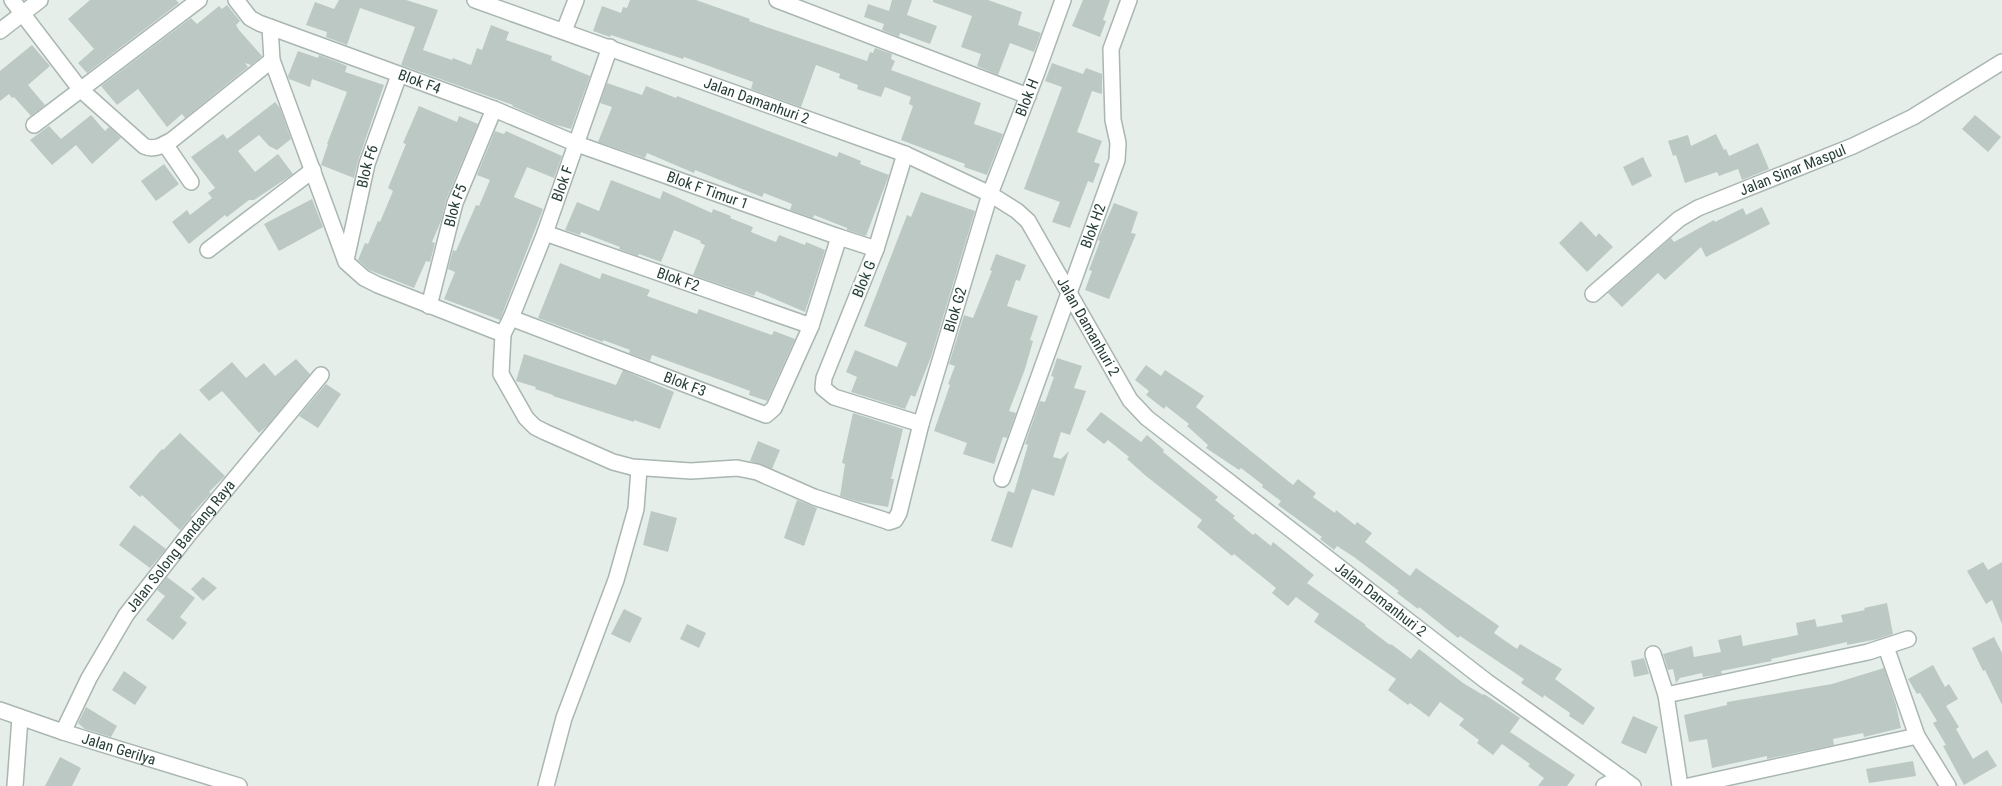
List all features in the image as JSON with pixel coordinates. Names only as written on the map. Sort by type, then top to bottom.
[{"type":"street","points":[[12,0],[80,89],[144,146],[149,148],[165,144],[272,60]]},
{"type":"street","points":[[0,31],[40,0]]},
{"type":"street","points":[[34,125],[199,0]]},
{"type":"street","points":[[236,0],[250,18],[265,25],[272,60],[346,262],[364,278],[503,334],[501,374],[526,418],[535,427],[613,462],[639,468],[636,509],[616,580],[564,718],[546,786]]},
{"type":"street","name":"Jalan Damanhuri 2","points":[[475,0],[905,154],[990,194],[1017,211],[1028,222],[1130,400],[1146,418],[1486,681],[1627,782]]},
{"type":"street","points":[[564,31],[576,0]]},
{"type":"street","points":[[777,0],[1028,96]]},
{"type":"street","name":"Blok H","points":[[990,194],[1063,0]]},
{"type":"street","name":"Blok H2","points":[[1002,479],[1117,160],[1118,143],[1113,120],[1111,49],[1129,0]]},
{"type":"street","name":"Blok F4","points":[[265,25],[494,109],[577,144]]},
{"type":"street","name":"Blok F","points":[[503,334],[545,233],[610,47]]},
{"type":"street","name":"Jalan Sinar Maspul","points":[[1593,294],[1679,219],[1698,208],[1853,146],[1913,117],[2002,62]]},
{"type":"street","name":"Blok F6","points":[[346,262],[368,164],[399,74]]},
{"type":"street","name":"Blok F5","points":[[430,306],[455,203],[494,109]]},
{"type":"street","points":[[165,144],[191,182]]},
{"type":"street","name":"Blok F Timur 1","points":[[577,144],[839,238],[876,249]]},
{"type":"street","name":"Blok G","points":[[905,154],[876,249],[824,378],[823,388],[834,397],[921,424]]},
{"type":"street","points":[[208,250],[313,170]]},
{"type":"street","name":"Blok G2","points":[[639,468],[691,471],[738,468],[757,472],[814,497],[890,522],[895,520],[899,513],[921,424],[990,194]]},
{"type":"street","name":"Blok F2","points":[[545,233],[810,326]]},
{"type":"street","points":[[810,326],[839,238]]},
{"type":"street","name":"Blok F3","points":[[511,318],[766,415],[774,408],[810,326]]},
{"type":"street","name":"Jalan Solong Bandang Raya","points":[[63,732],[88,678],[126,615],[214,504],[321,375]]},
{"type":"street","points":[[1666,695],[1886,647],[1908,639]]},
{"type":"street","points":[[1886,647],[1917,736],[1948,786]]},
{"type":"street","points":[[1653,654],[1666,695],[1680,786]]},
{"type":"street","name":"Jalan Gerilya","points":[[0,710],[63,732],[239,786]]},
{"type":"street","points":[[15,786],[20,718]]},
{"type":"street","points":[[1689,786],[1917,736]]},
{"type":"street","points":[[1604,786],[1627,782]]},
{"type":"building","points":[[90,0],[176,0],[179,3],[87,73],[78,63],[94,49],[68,19]]},
{"type":"building","points":[[339,0],[406,0],[438,10],[423,50],[452,60],[453,58],[471,65],[477,48],[482,50],[491,25],[509,32],[506,40],[552,56],[551,60],[590,76],[571,129],[553,124],[513,105],[401,65],[415,27],[360,8],[347,45],[326,37],[327,32],[306,25],[315,2],[334,9]]},
{"type":"building","points":[[630,0],[696,0],[750,19],[749,21],[867,61],[870,52],[873,53],[875,48],[892,54],[891,59],[895,61],[891,70],[981,103],[974,124],[1003,134],[987,175],[964,167],[965,164],[901,140],[913,106],[909,104],[911,97],[885,87],[881,97],[857,89],[858,85],[839,78],[840,74],[816,65],[801,107],[751,89],[753,82],[684,57],[683,59],[611,35],[610,37],[593,31],[602,6],[621,13],[623,7],[627,8]]},
{"type":"building","points":[[892,0],[912,0],[907,15],[937,26],[930,44],[900,33],[899,37],[882,30],[884,24],[864,17],[868,4],[889,11]]},
{"type":"building","points":[[933,0],[988,0],[1022,12],[1018,25],[1041,33],[1034,52],[1010,43],[998,75],[977,66],[981,54],[961,47],[972,16],[933,2]]},
{"type":"building","points":[[1083,0],[1110,0],[1103,20],[1106,21],[1100,37],[1072,26]]},
{"type":"building","points":[[227,5],[240,21],[236,25],[239,30],[262,56],[251,65],[245,63],[248,67],[185,118],[182,114],[167,127],[138,89],[117,105],[101,86],[191,18],[197,24],[219,6],[222,9]]},
{"type":"building","points":[[32,45],[50,66],[28,85],[45,105],[31,116],[9,94],[0,101],[0,71]]},
{"type":"building","points":[[298,51],[318,58],[319,55],[340,63],[347,66],[345,72],[384,85],[354,178],[321,165],[347,92],[312,79],[310,87],[289,79],[288,76]]},
{"type":"building","points":[[1052,63],[1083,74],[1086,68],[1102,74],[1102,94],[1092,91],[1077,132],[1102,141],[1094,162],[1100,164],[1093,183],[1088,181],[1070,228],[1052,222],[1060,202],[1024,189],[1062,87],[1045,81]]},
{"type":"building","points":[[607,83],[642,95],[646,86],[676,98],[677,96],[837,157],[839,152],[861,161],[860,164],[889,175],[866,236],[847,230],[847,228],[814,215],[813,218],[790,210],[792,204],[764,193],[762,197],[695,170],[694,173],[647,153],[645,158],[598,142],[612,107],[600,103]]},
{"type":"building","points":[[275,102],[280,108],[291,139],[277,150],[269,146],[259,135],[238,151],[255,172],[278,154],[293,174],[254,200],[249,200],[227,217],[225,215],[189,244],[172,222],[187,210],[190,215],[212,198],[208,193],[215,188],[191,157],[223,134],[227,139]]},
{"type":"building","points":[[419,106],[457,122],[459,116],[478,124],[446,200],[441,221],[432,242],[435,243],[430,262],[426,261],[414,288],[369,270],[358,260],[365,243],[368,244],[378,221],[380,222],[393,191],[388,188],[406,144],[403,143]]},
{"type":"building","points":[[91,115],[105,131],[109,127],[121,138],[92,164],[76,145],[52,165],[30,140],[49,126],[61,139]]},
{"type":"building","points":[[1975,115],[2001,137],[1988,152],[1962,129]]},
{"type":"building","points":[[495,131],[504,134],[506,131],[562,156],[554,178],[527,167],[514,197],[543,209],[500,320],[444,299],[455,272],[448,269],[453,250],[456,251],[476,205],[479,206],[490,180],[477,175]]},
{"type":"building","points":[[1716,134],[1729,156],[1758,143],[1769,169],[1742,180],[1738,169],[1719,176],[1717,172],[1685,183],[1676,155],[1673,156],[1668,141],[1688,135],[1691,146]]},
{"type":"building","points":[[1643,157],[1652,176],[1632,186],[1623,167]]},
{"type":"building","points":[[164,164],[179,184],[156,201],[141,181]]},
{"type":"building","points":[[611,180],[660,199],[663,191],[712,213],[713,209],[753,227],[751,232],[776,242],[779,235],[805,245],[806,242],[825,250],[805,312],[756,291],[754,296],[693,275],[705,245],[700,243],[701,241],[674,230],[661,262],[619,249],[620,247],[581,232],[580,235],[565,230],[577,202],[599,211]]},
{"type":"building","points":[[921,192],[975,211],[931,357],[915,397],[911,395],[905,409],[851,392],[857,377],[846,372],[855,350],[897,367],[907,343],[864,326],[907,215],[911,217]]},
{"type":"building","points":[[312,199],[323,227],[279,251],[264,224]]},
{"type":"building","points":[[1114,203],[1138,212],[1131,233],[1136,234],[1109,299],[1085,290],[1092,271],[1089,270],[1100,241],[1098,240]]},
{"type":"building","points":[[1762,207],[1770,224],[1706,257],[1701,247],[1665,280],[1658,273],[1622,307],[1608,293],[1671,238],[1674,242],[1714,220],[1715,222],[1743,208],[1746,215]]},
{"type":"building","points":[[1581,221],[1596,237],[1599,233],[1613,247],[1587,272],[1559,243]]},
{"type":"building","points":[[996,254],[1026,265],[1020,281],[1016,280],[1007,306],[1038,316],[1030,340],[1033,341],[1025,369],[1009,411],[1016,413],[1007,438],[1003,437],[994,464],[963,454],[967,443],[934,431],[955,366],[949,364],[964,315],[973,318],[992,271],[990,270]]},
{"type":"building","points":[[560,263],[600,279],[602,273],[650,290],[647,296],[697,314],[699,309],[772,335],[774,331],[795,339],[767,401],[749,395],[750,391],[652,355],[650,361],[629,353],[630,350],[538,318]]},
{"type":"building","points":[[524,354],[616,385],[623,370],[674,392],[660,429],[553,396],[535,389],[536,387],[516,381]]},
{"type":"building","points":[[1057,358],[1082,366],[1074,388],[1086,391],[1070,435],[1061,432],[1053,457],[1061,459],[1069,451],[1054,496],[1032,489],[1012,548],[991,541],[1008,491],[1014,493],[1028,445],[1025,444],[1040,401],[1045,402],[1054,377],[1051,376]]},
{"type":"building","points":[[296,359],[310,374],[259,433],[222,391],[209,401],[199,390],[232,362],[246,378],[264,363],[275,376]]},
{"type":"building","points":[[1146,365],[1161,376],[1165,370],[1204,396],[1196,407],[1293,485],[1298,479],[1316,493],[1313,497],[1335,513],[1336,510],[1355,525],[1357,522],[1372,533],[1365,542],[1410,576],[1416,568],[1499,626],[1494,633],[1517,649],[1520,644],[1562,669],[1555,679],[1595,708],[1583,725],[1569,716],[1570,713],[1544,695],[1543,698],[1521,683],[1524,679],[1460,636],[1458,638],[1419,607],[1418,609],[1397,593],[1399,591],[1354,557],[1337,546],[1334,550],[1320,539],[1322,537],[1278,505],[1281,501],[1262,487],[1263,485],[1241,468],[1239,470],[1206,448],[1208,445],[1187,426],[1189,424],[1166,406],[1164,409],[1146,395],[1149,391],[1135,380]]},
{"type":"building","points":[[326,384],[341,394],[318,428],[299,416]]},
{"type":"building","points":[[1101,412],[1141,442],[1147,435],[1164,450],[1163,452],[1218,497],[1215,500],[1235,516],[1233,518],[1253,535],[1255,533],[1271,546],[1273,542],[1314,575],[1307,583],[1366,625],[1390,645],[1411,659],[1419,649],[1463,683],[1484,694],[1520,718],[1510,732],[1575,775],[1567,786],[1538,786],[1544,778],[1528,766],[1530,764],[1502,744],[1493,755],[1477,743],[1479,740],[1459,725],[1464,719],[1440,702],[1429,717],[1410,703],[1408,705],[1388,690],[1396,679],[1314,622],[1319,614],[1296,597],[1288,606],[1272,593],[1276,588],[1234,554],[1232,556],[1197,527],[1202,520],[1146,476],[1127,459],[1129,457],[1108,440],[1104,444],[1086,430]]},
{"type":"building","points":[[853,413],[903,429],[891,479],[894,479],[888,507],[840,496],[845,464],[842,463]]},
{"type":"building","points":[[180,433],[225,476],[209,492],[211,493],[180,530],[142,495],[140,497],[129,487],[162,449]]},
{"type":"building","points":[[758,441],[780,450],[772,469],[750,461]]},
{"type":"building","points":[[797,500],[817,508],[804,546],[784,538]]},
{"type":"building","points":[[651,511],[677,518],[668,552],[643,545]]},
{"type":"building","points":[[134,525],[166,549],[150,568],[119,545]]},
{"type":"building","points":[[1983,562],[1988,570],[2002,562],[2002,624],[1992,600],[1986,604],[1967,571]]},
{"type":"building","points":[[167,577],[195,598],[180,617],[187,623],[173,640],[146,620],[165,596],[157,590]]},
{"type":"building","points":[[203,577],[217,588],[203,601],[191,589]]},
{"type":"building","points":[[1887,603],[1893,634],[1878,639],[1847,645],[1847,642],[1771,659],[1772,661],[1721,671],[1722,674],[1703,677],[1702,673],[1680,678],[1676,683],[1673,669],[1668,670],[1663,654],[1692,646],[1694,657],[1721,652],[1718,640],[1741,635],[1743,646],[1798,635],[1796,623],[1815,619],[1817,627],[1843,622],[1841,615]]},
{"type":"building","points":[[624,609],[642,618],[630,643],[611,634]]},
{"type":"building","points":[[687,624],[706,633],[699,648],[680,639]]},
{"type":"building","points":[[1994,637],[2002,653],[2002,705],[1972,648]]},
{"type":"building","points":[[1644,658],[1649,674],[1634,677],[1631,661]]},
{"type":"building","points":[[1933,665],[1945,687],[1949,684],[1958,699],[1946,706],[1959,727],[1956,729],[1973,759],[1987,750],[1997,766],[1964,785],[1943,746],[1946,745],[1933,723],[1937,721],[1920,693],[1917,694],[1908,679]]},
{"type":"building","points":[[1884,668],[1901,728],[1864,737],[1863,733],[1833,739],[1834,745],[1767,759],[1767,756],[1712,768],[1707,739],[1689,742],[1684,715],[1727,705],[1727,702],[1832,684]]},
{"type":"building","points":[[124,671],[147,687],[135,705],[112,690]]},
{"type":"building","points":[[86,707],[117,726],[111,737],[85,729],[78,723]]},
{"type":"building","points":[[1633,716],[1658,727],[1646,754],[1621,743]]},
{"type":"building","points":[[60,757],[81,768],[72,786],[45,786]]},
{"type":"building","points":[[1913,761],[1916,776],[1869,783],[1866,769]]}]
